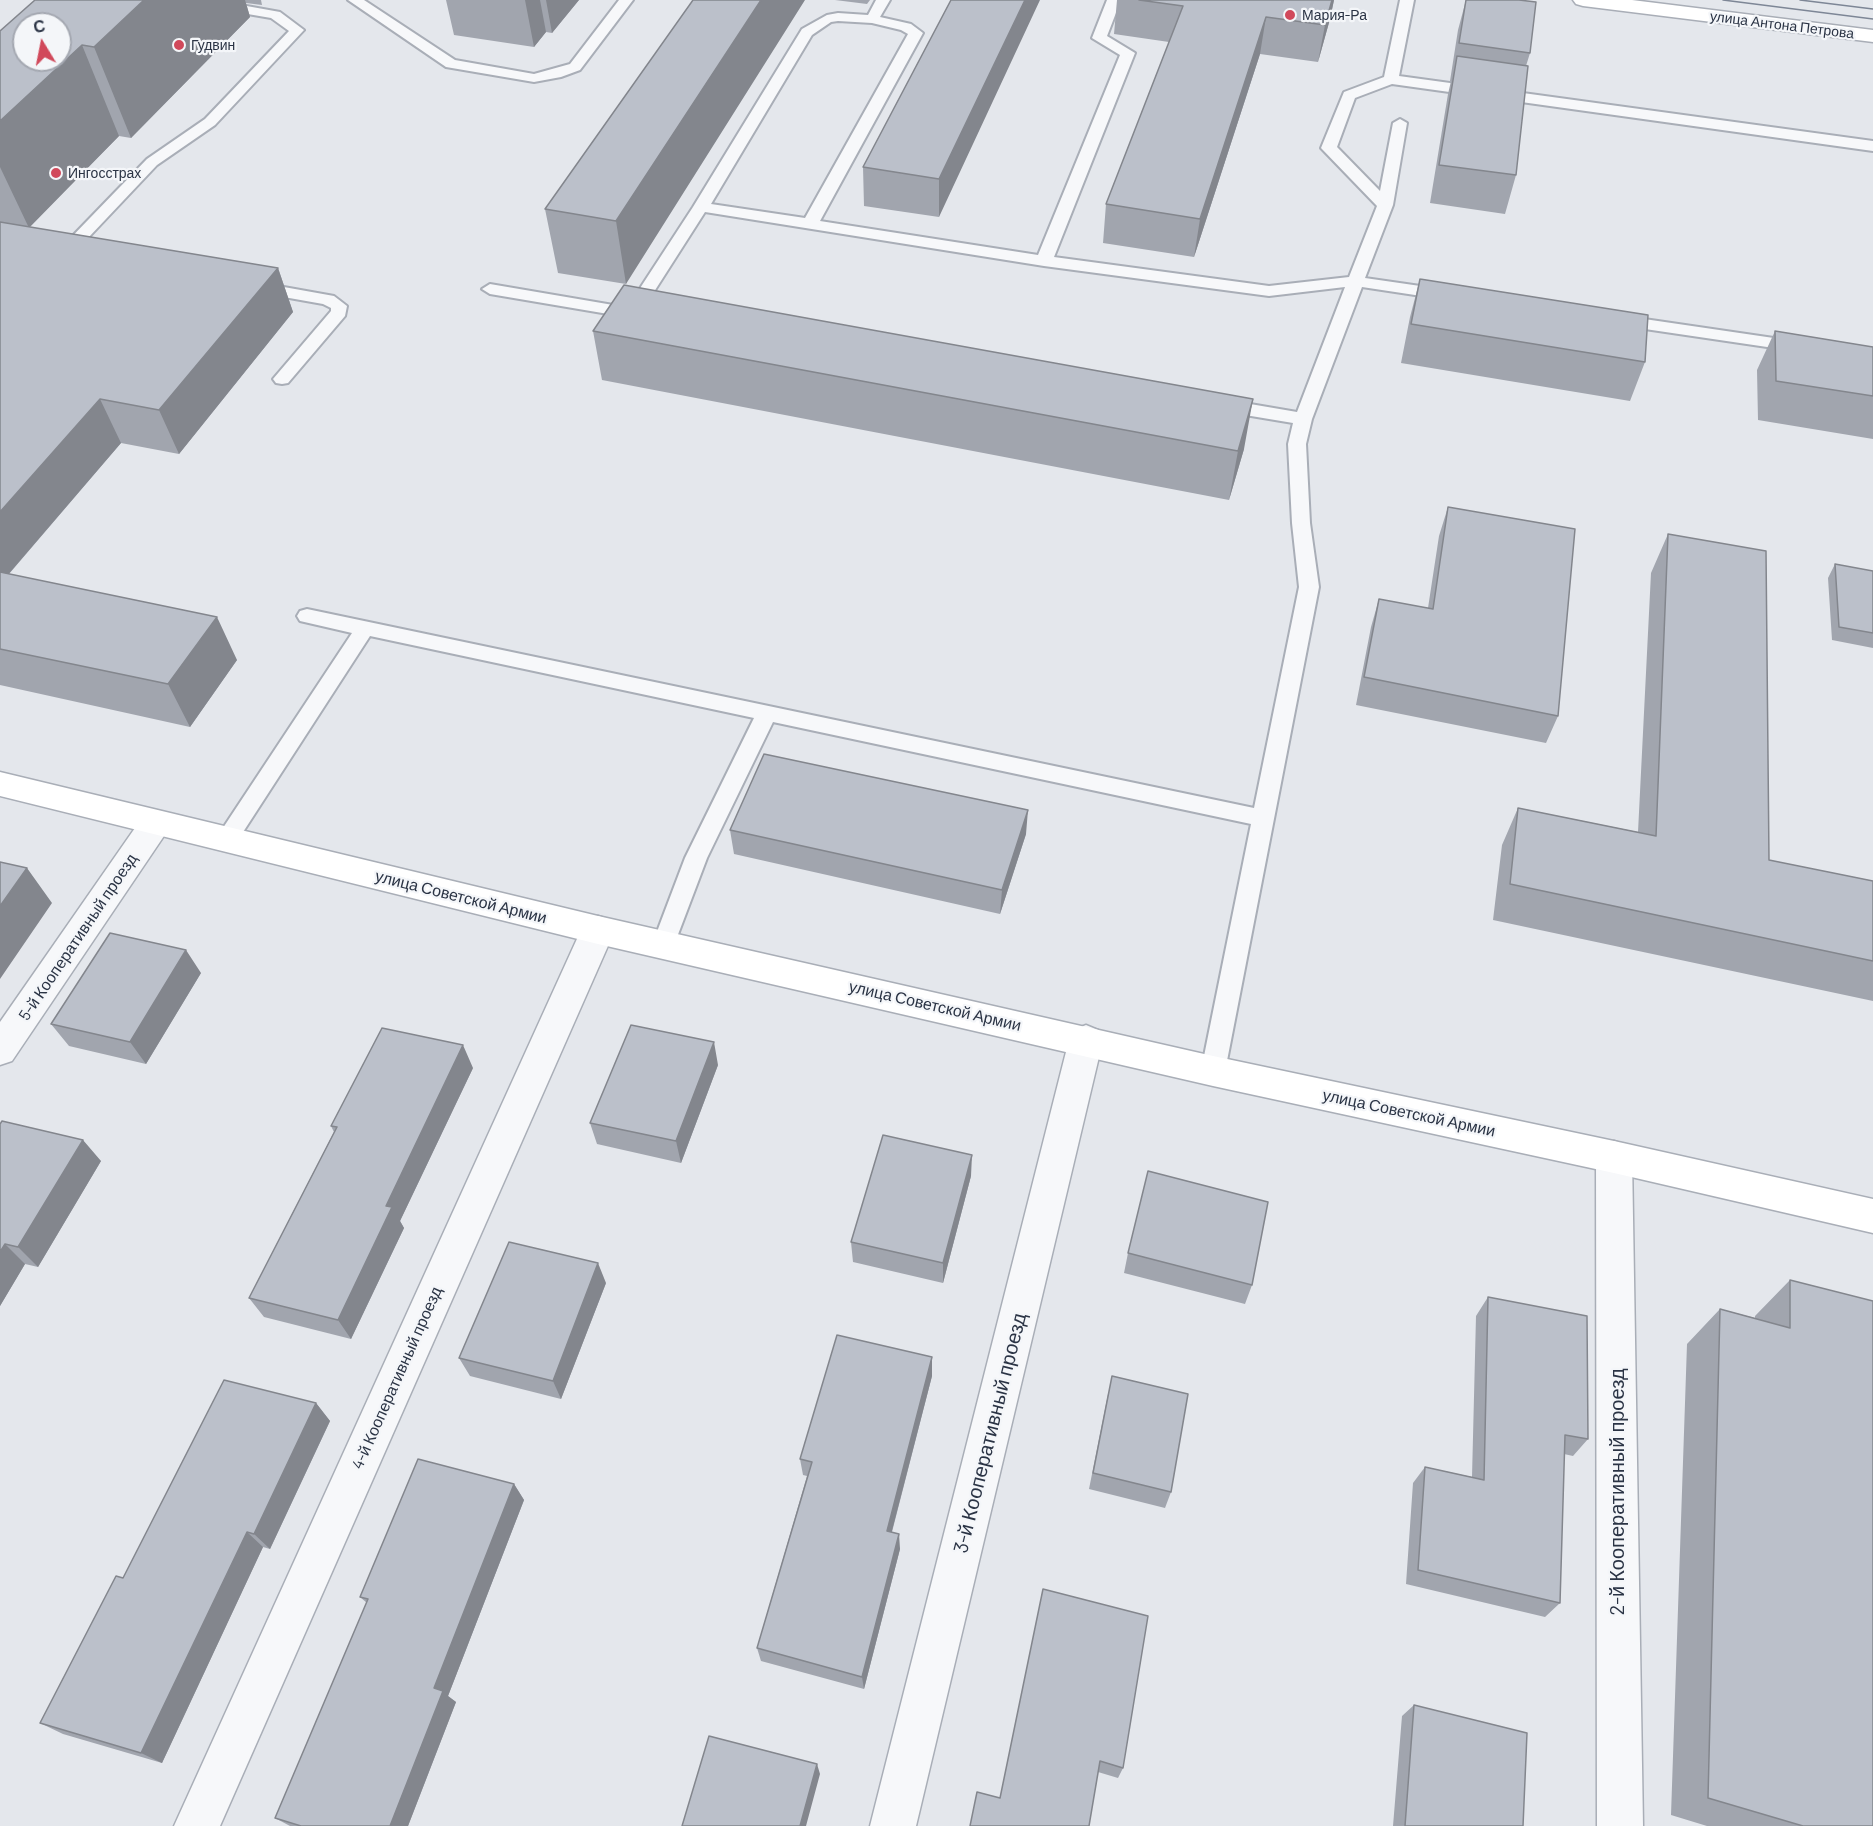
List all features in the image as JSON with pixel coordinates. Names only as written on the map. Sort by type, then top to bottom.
[{"type":"street","name":"улица Антона Петрова","points":[[1583,0],[1873,36]]},
{"type":"street","name":"улица Советской Армии","points":[[0,784],[155,824],[663,945],[1086,1040],[1213,1071],[1614,1157],[1873,1216]]},
{"type":"street","name":"5-й Кооперативный проезд","points":[[0,1050],[155,824]]},
{"type":"street","name":"4-й Кооперативный проезд","points":[[197,1826],[598,930]]},
{"type":"street","name":"3-й Кооперативный проезд","points":[[894,1826],[1086,1040]]},
{"type":"street","name":"2-й Кооперативный проезд","points":[[1614,1157],[1620,1826]]},
{"type":"lane","points":[[356,0],[451,64],[534,78],[556,74],[575,67],[626,0]]},
{"type":"lane","points":[[872,19],[882,0]]},
{"type":"lane","points":[[1044,261],[1128,53],[1099,38],[1114,0]]},
{"type":"lane","points":[[1391,79],[1407,0]]},
{"type":"lane","points":[[88,257],[59,252],[152,162],[210,122],[297,30],[274,15],[241,9]]},
{"type":"lane","points":[[490,289],[620,311],[637,305],[701,207],[807,32],[827,19],[838,17],[872,19],[906,27],[916,33],[810,224]]},
{"type":"lane","points":[[1385,206],[1329,148],[1349,95],[1391,79],[1873,146]]},
{"type":"lane","points":[[1213,1071],[1310,587],[1301,523],[1297,444],[1303,419],[1354,281],[1385,206],[1400,123]]},
{"type":"lane","points":[[701,207],[1044,261],[1269,291],[1354,281],[1460,297]]},
{"type":"lane","points":[[236,283],[328,300],[339,306],[339,312],[282,380]]},
{"type":"lane","points":[[1602,318],[1814,349]]},
{"type":"lane","points":[[1210,403],[1303,419]]},
{"type":"lane","points":[[307,616],[1264,818]]},
{"type":"lane","points":[[226,840],[366,627]]},
{"type":"lane","points":[[663,945],[696,858],[767,712]]},
{"type":"building","points":[[35,0],[144,0],[94,47],[82,45],[72,54],[72,12],[21,12]]},
{"type":"building","points":[[693,0],[761,0],[616,221],[545,209]]},
{"type":"building","points":[[951,0],[1025,0],[939,179],[863,167]]},
{"type":"building","points":[[1139,0],[1332,0],[1325,25],[1266,17],[1200,219],[1106,204],[1183,6]]},
{"type":"building","points":[[1466,0],[1536,2],[1530,53],[1459,43]]},
{"type":"building","points":[[12,20],[12,72],[53,72],[0,121],[0,31]]},
{"type":"building","points":[[1457,56],[1528,66],[1516,175],[1439,165]]},
{"type":"building","points":[[0,222],[278,268],[159,410],[100,399],[0,512]]},
{"type":"building","points":[[1420,279],[1648,315],[1645,362],[1411,324]]},
{"type":"building","points":[[624,285],[1253,399],[1238,451],[593,331]]},
{"type":"building","points":[[1775,331],[1873,347],[1873,396],[1776,381]]},
{"type":"building","points":[[1448,507],[1575,529],[1558,716],[1364,677],[1379,599],[1433,609]]},
{"type":"building","points":[[1668,534],[1766,551],[1769,860],[1873,881],[1873,961],[1510,884],[1518,808],[1656,836]]},
{"type":"building","points":[[1835,564],[1873,571],[1873,633],[1839,627]]},
{"type":"building","points":[[0,572],[217,617],[168,684],[0,649]]},
{"type":"building","points":[[764,754],[1028,810],[1002,890],[730,830]]},
{"type":"building","points":[[0,862],[27,868],[0,906]]},
{"type":"building","points":[[110,933],[186,950],[130,1042],[51,1024]]},
{"type":"building","points":[[631,1025],[714,1042],[676,1141],[590,1123]]},
{"type":"building","points":[[382,1028],[463,1045],[386,1206],[392,1207],[338,1320],[249,1298],[337,1127],[331,1126]]},
{"type":"building","points":[[2,1121],[83,1140],[18,1247],[5,1244],[0,1252],[0,1124]]},
{"type":"building","points":[[883,1135],[972,1155],[943,1263],[851,1242]]},
{"type":"building","points":[[1148,1171],[1268,1202],[1252,1285],[1128,1253]]},
{"type":"building","points":[[509,1242],[598,1263],[553,1381],[459,1358]]},
{"type":"building","points":[[1790,1280],[1873,1301],[1873,1826],[1803,1826],[1708,1798],[1720,1309],[1790,1328]]},
{"type":"building","points":[[1488,1297],[1587,1316],[1588,1439],[1565,1435],[1560,1603],[1418,1570],[1425,1467],[1484,1480]]},
{"type":"building","points":[[837,1335],[932,1357],[887,1531],[899,1534],[862,1677],[757,1648],[812,1462],[800,1459]]},
{"type":"building","points":[[1112,1376],[1188,1394],[1171,1492],[1093,1473]]},
{"type":"building","points":[[224,1380],[316,1403],[254,1534],[247,1532],[141,1753],[40,1723],[116,1576],[123,1578]]},
{"type":"building","points":[[418,1459],[514,1484],[434,1688],[443,1691],[390,1826],[301,1826],[275,1818],[368,1599],[360,1597]]},
{"type":"building","points":[[1043,1589],[1148,1616],[1123,1768],[1100,1761],[1089,1826],[970,1826],[977,1792],[1000,1798]]},
{"type":"building","points":[[1414,1705],[1527,1733],[1523,1826],[1405,1826]]},
{"type":"building","points":[[709,1736],[817,1764],[800,1826],[682,1826]]},
{"type":"tram line","points":[[1723,0],[1873,19]]},
{"type":"tram line","points":[[1800,0],[1873,9]]},
{"type":"place","name":"Мария-Ра","points":[[1290,15]]},
{"type":"place","name":"Гудвин","points":[[179,45]]},
{"type":"place","name":"Ингосстрах","points":[[56,173]]}]
